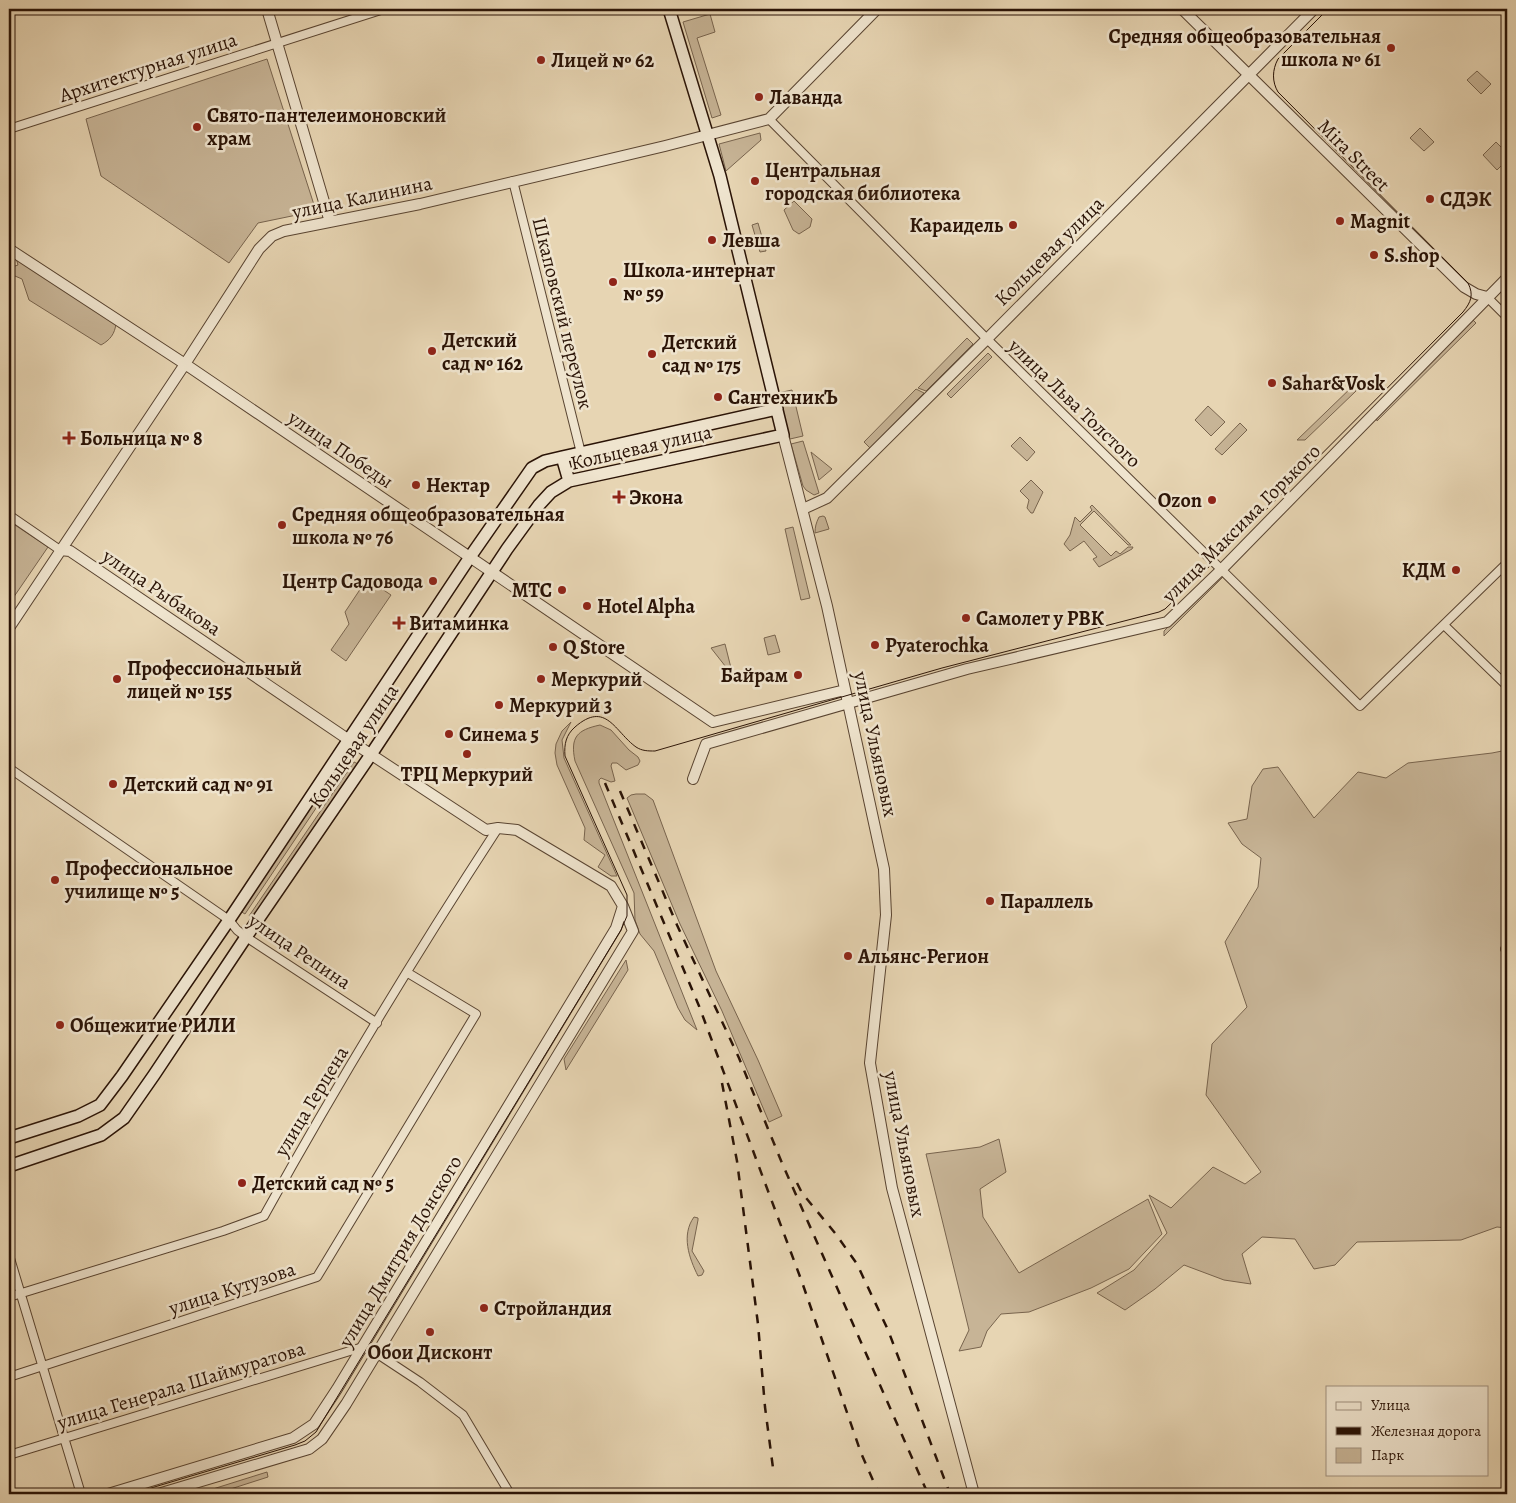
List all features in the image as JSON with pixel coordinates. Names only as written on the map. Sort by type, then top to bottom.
[{"type":"main road","name":"улица Ульяновых","points":[[669,9],[709,135],[783,434]]},
{"type":"main road","name":"Кольцевая улица","points":[[9,1138],[78,1116],[100,1105],[229,920],[470,557],[532,468],[562,457],[777,409]]},
{"type":"main road","name":"Кольцевая улица","points":[[9,1166],[101,1135],[124,1118],[493,572],[550,492],[569,481],[783,434]]},
{"type":"main road","points":[[562,457],[569,481]]},
{"type":"street","points":[[267,9],[330,222]]},
{"type":"street","name":"Архитектурная улица","points":[[9,129],[384,9]]},
{"type":"street","points":[[769,119],[877,9]]},
{"type":"street","name":"Mira Street","points":[[1182,9],[1464,288],[1487,297],[1507,317]]},
{"type":"street","name":"Кольцевая улица","points":[[803,509],[827,498],[987,340],[1314,9]]},
{"type":"street","name":"улица Калинина","points":[[9,628],[185,364],[259,249],[272,236],[284,231],[420,204],[769,119]]},
{"type":"street","name":"улица Льва Толстого","points":[[769,119],[987,340],[1360,706],[1444,624]]},
{"type":"street","name":"Шкаповский переулок","points":[[513,181],[581,453]]},
{"type":"street","name":"улица Победы","points":[[9,249],[185,364],[714,722],[845,690]]},
{"type":"street","name":"улица Максима Горького","points":[[693,779],[706,744],[967,669],[1166,622],[1221,570],[1507,278]]},
{"type":"street","name":"улица Ульяновых","points":[[783,434],[803,509],[884,869],[886,915],[870,1063],[892,1188],[974,1494]]},
{"type":"street","name":"улица Рыбакова","points":[[9,516],[60,550],[70,551],[349,740],[372,753],[486,830],[498,828],[517,830],[611,886],[623,906],[633,930]]},
{"type":"street","points":[[1506,567],[1444,624],[1507,686]]},
{"type":"street","name":"улица Репина","points":[[9,768],[229,920],[246,937],[377,1023]]},
{"type":"street","name":"улица Герцена","points":[[9,1297],[264,1216],[294,1160],[498,828]]},
{"type":"street","name":"улица Дмитрия Донского","points":[[108,1494],[298,1435],[314,1424],[363,1347],[616,928],[623,906]]},
{"type":"street","name":"улица Дмитрия Донского","points":[[158,1494],[309,1449],[322,1439],[633,930]]},
{"type":"street","name":"улица Кутузова","points":[[9,1377],[317,1277],[476,1014],[408,973]]},
{"type":"street","points":[[9,1256],[82,1494]]},
{"type":"street","points":[[363,1347],[376,1353],[420,1382],[463,1415],[510,1494]]},
{"type":"street","name":"улица Генерала Шаймуратова","points":[[9,1455],[363,1347]]},
{"type":"green space","points":[[710,14],[715,32],[697,38],[721,115],[712,118],[683,22]]},
{"type":"green space","points":[[267,59],[316,211],[258,223],[229,263],[101,176],[86,119]]},
{"type":"green space","points":[[1477,71],[1491,84],[1481,94],[1467,80]]},
{"type":"green space","points":[[1420,128],[1434,142],[1424,151],[1410,138]]},
{"type":"green space","points":[[760,133],[761,140],[726,171],[719,144]]},
{"type":"green space","points":[[1496,142],[1507,153],[1507,160],[1497,170],[1483,155]]},
{"type":"green space","points":[[794,201],[812,219],[810,227],[799,234],[793,230],[784,210]]},
{"type":"green space","points":[[758,223],[766,251],[760,252],[752,225]]},
{"type":"green space","points":[[16,258],[116,323],[115,330],[109,339],[101,345],[29,300],[22,279],[15,276],[9,278],[9,268],[18,265]]},
{"type":"green space","points":[[1473,320],[1476,323],[1377,421],[1376,416]]},
{"type":"green space","points":[[967,338],[973,344],[926,391],[918,388]]},
{"type":"green space","points":[[988,353],[992,357],[951,398],[947,394]]},
{"type":"green space","points":[[1356,383],[1356,391],[1305,440],[1297,440]]},
{"type":"green space","points":[[916,389],[924,393],[870,448],[864,442]]},
{"type":"green space","points":[[792,390],[803,436],[790,439],[778,393]]},
{"type":"green space","points":[[1208,406],[1225,422],[1211,436],[1195,420]]},
{"type":"green space","points":[[1240,423],[1247,430],[1222,455],[1215,449]]},
{"type":"green space","points":[[1020,437],[1035,452],[1027,461],[1011,446]]},
{"type":"green space","points":[[803,441],[819,493],[814,495],[803,486],[791,444]]},
{"type":"green space","points":[[811,452],[832,469],[819,480]]},
{"type":"green space","points":[[1031,480],[1043,492],[1033,513],[1027,508],[1029,500],[1020,491]]},
{"type":"green space","points":[[1092,505],[1131,545],[1128,545],[1094,511],[1080,525],[1111,556],[1116,551],[1120,554],[1128,547],[1133,547],[1099,567],[1093,559],[1097,557],[1084,541],[1070,551],[1064,544],[1070,535],[1075,517],[1080,522],[1092,510],[1090,507]]},
{"type":"green space","points":[[823,516],[829,529],[815,533],[818,519]]},
{"type":"green space","points":[[9,521],[48,547],[9,604]]},
{"type":"green space","points":[[793,527],[810,598],[801,600],[785,529]]},
{"type":"green space","points":[[1220,575],[1223,577],[1164,636],[1164,631]]},
{"type":"green space","points":[[367,579],[391,595],[346,661],[331,650],[349,624],[345,612]]},
{"type":"green space","points":[[775,635],[780,652],[768,655],[764,638]]},
{"type":"green space","points":[[725,644],[733,676],[711,648]]},
{"type":"green space","points":[[571,722],[562,740],[564,758],[617,876],[611,876],[598,867],[605,855],[584,840],[585,828],[557,765],[556,744],[562,731]]},
{"type":"green space","points":[[600,725],[611,730],[640,761],[638,765],[626,770],[617,763],[612,763],[615,781],[611,782],[601,778],[599,783],[697,1030],[685,1020],[654,951],[640,934],[635,920],[634,893],[575,761],[574,746],[577,736],[586,729]]},
{"type":"green space","points":[[1507,750],[1507,1228],[1497,1227],[1461,1240],[1357,1242],[1335,1265],[1314,1269],[1295,1239],[1262,1237],[1242,1254],[1251,1284],[1224,1280],[1184,1265],[1125,1310],[1097,1293],[1134,1270],[1167,1233],[1149,1195],[1171,1208],[1213,1167],[1245,1184],[1261,1172],[1206,1095],[1212,1044],[1247,1007],[1225,942],[1258,887],[1261,858],[1242,844],[1228,823],[1247,819],[1252,786],[1263,769],[1278,767],[1314,818],[1358,772],[1386,778],[1408,763]]},
{"type":"green space","points":[[345,756],[349,759],[245,914],[240,911]]},
{"type":"green space","points":[[354,762],[358,764],[253,919],[249,916]]},
{"type":"green space","points":[[636,794],[645,794],[653,800],[716,971],[782,1116],[769,1122],[722,1011],[680,924],[627,798]]},
{"type":"green space","points":[[626,960],[628,970],[566,1070],[564,1059]]},
{"type":"green space","points":[[999,1139],[1006,1172],[980,1189],[983,1217],[1019,1273],[1148,1199],[1162,1234],[1129,1269],[1091,1288],[1029,1312],[1001,1314],[987,1331],[981,1347],[959,1351],[969,1330],[926,1154],[980,1147]]},
{"type":"green space","points":[[694,1217],[698,1218],[698,1220],[692,1251],[704,1271],[702,1275],[698,1276],[689,1254],[687,1239],[690,1224]]},
{"type":"green space","points":[[267,1472],[268,1477],[215,1494],[197,1494]]},
{"type":"tram line","points":[[131,1494],[295,1445],[305,1441],[316,1432],[621,930],[627,916],[627,895],[565,756],[566,740],[575,727],[586,719],[602,718],[609,721],[636,747],[647,751],[655,751],[942,668],[1159,612],[1165,609],[1214,562],[1463,312],[1471,298],[1468,283],[1276,88],[1274,72],[1278,59],[1328,9]]},
{"type":"railway","points":[[605,783],[699,1006],[802,1282],[861,1453],[879,1494]]},
{"type":"railway","points":[[620,791],[677,925],[739,1058],[782,1163],[928,1494]]},
{"type":"railway","points":[[722,1083],[737,1161],[758,1324],[765,1407],[773,1468]]},
{"type":"railway","points":[[797,1183],[802,1193],[835,1233],[857,1264],[888,1330],[950,1494]]},
{"type":"place","name":"Средняя общеобразовательная школа № 61","points":[[1391,48]]},
{"type":"place","name":"Лицей № 62","points":[[541,60]]},
{"type":"place","name":"Лаванда","points":[[759,97]]},
{"type":"place","name":"Свято-пантелеимоновский храм","points":[[197,127]]},
{"type":"place","name":"Центральная городская библиотека","points":[[755,181]]},
{"type":"place","name":"СДЭК","points":[[1430,199]]},
{"type":"place","name":"Magnit","points":[[1340,221]]},
{"type":"place","name":"Караидель","points":[[1013,225]]},
{"type":"place","name":"Левша","points":[[712,240]]},
{"type":"place","name":"S.shop","points":[[1374,255]]},
{"type":"place","name":"Школа-интернат № 59","points":[[613,282]]},
{"type":"place","name":"Детский сад № 162","points":[[432,351]]},
{"type":"place","name":"Детский сад № 175","points":[[652,354]]},
{"type":"place","name":"Sahar&Vosk","points":[[1272,383]]},
{"type":"place","name":"СантехникЪ","points":[[718,397]]},
{"type":"place","name":"Больница № 8","points":[[69,438]]},
{"type":"place","name":"Нектар","points":[[416,485]]},
{"type":"place","name":"Экона","points":[[619,497]]},
{"type":"place","name":"Ozon","points":[[1212,500]]},
{"type":"place","name":"Средняя общеобразовательная школа № 76","points":[[282,525]]},
{"type":"place","name":"КДМ","points":[[1456,570]]},
{"type":"place","name":"Центр Садовода","points":[[433,581]]},
{"type":"place","name":"МТС","points":[[562,590]]},
{"type":"place","name":"Hotel Alpha","points":[[587,606]]},
{"type":"place","name":"Самолет у РВК","points":[[966,618]]},
{"type":"place","name":"Витаминка","points":[[399,623]]},
{"type":"place","name":"Pyaterochka","points":[[875,645]]},
{"type":"place","name":"Q Store","points":[[553,647]]},
{"type":"place","name":"Байрам","points":[[798,675]]},
{"type":"place","name":"Профессиональный лицей № 155","points":[[117,679]]},
{"type":"place","name":"Меркурий","points":[[541,679]]},
{"type":"place","name":"Меркурий 3","points":[[499,705]]},
{"type":"place","name":"Синема 5","points":[[449,734]]},
{"type":"place","name":"ТРЦ Меркурий","points":[[467,754]]},
{"type":"place","name":"Детский сад № 91","points":[[113,784]]},
{"type":"place","name":"Профессиональное училище № 5","points":[[55,880]]},
{"type":"place","name":"Параллель","points":[[990,901]]},
{"type":"place","name":"Альянс-Регион","points":[[848,956]]},
{"type":"place","name":"Общежитие РИЛИ","points":[[60,1025]]},
{"type":"place","name":"Детский сад № 5","points":[[242,1183]]},
{"type":"place","name":"Стройландия","points":[[484,1308]]},
{"type":"place","name":"Обои Дисконт","points":[[430,1332]]}]
